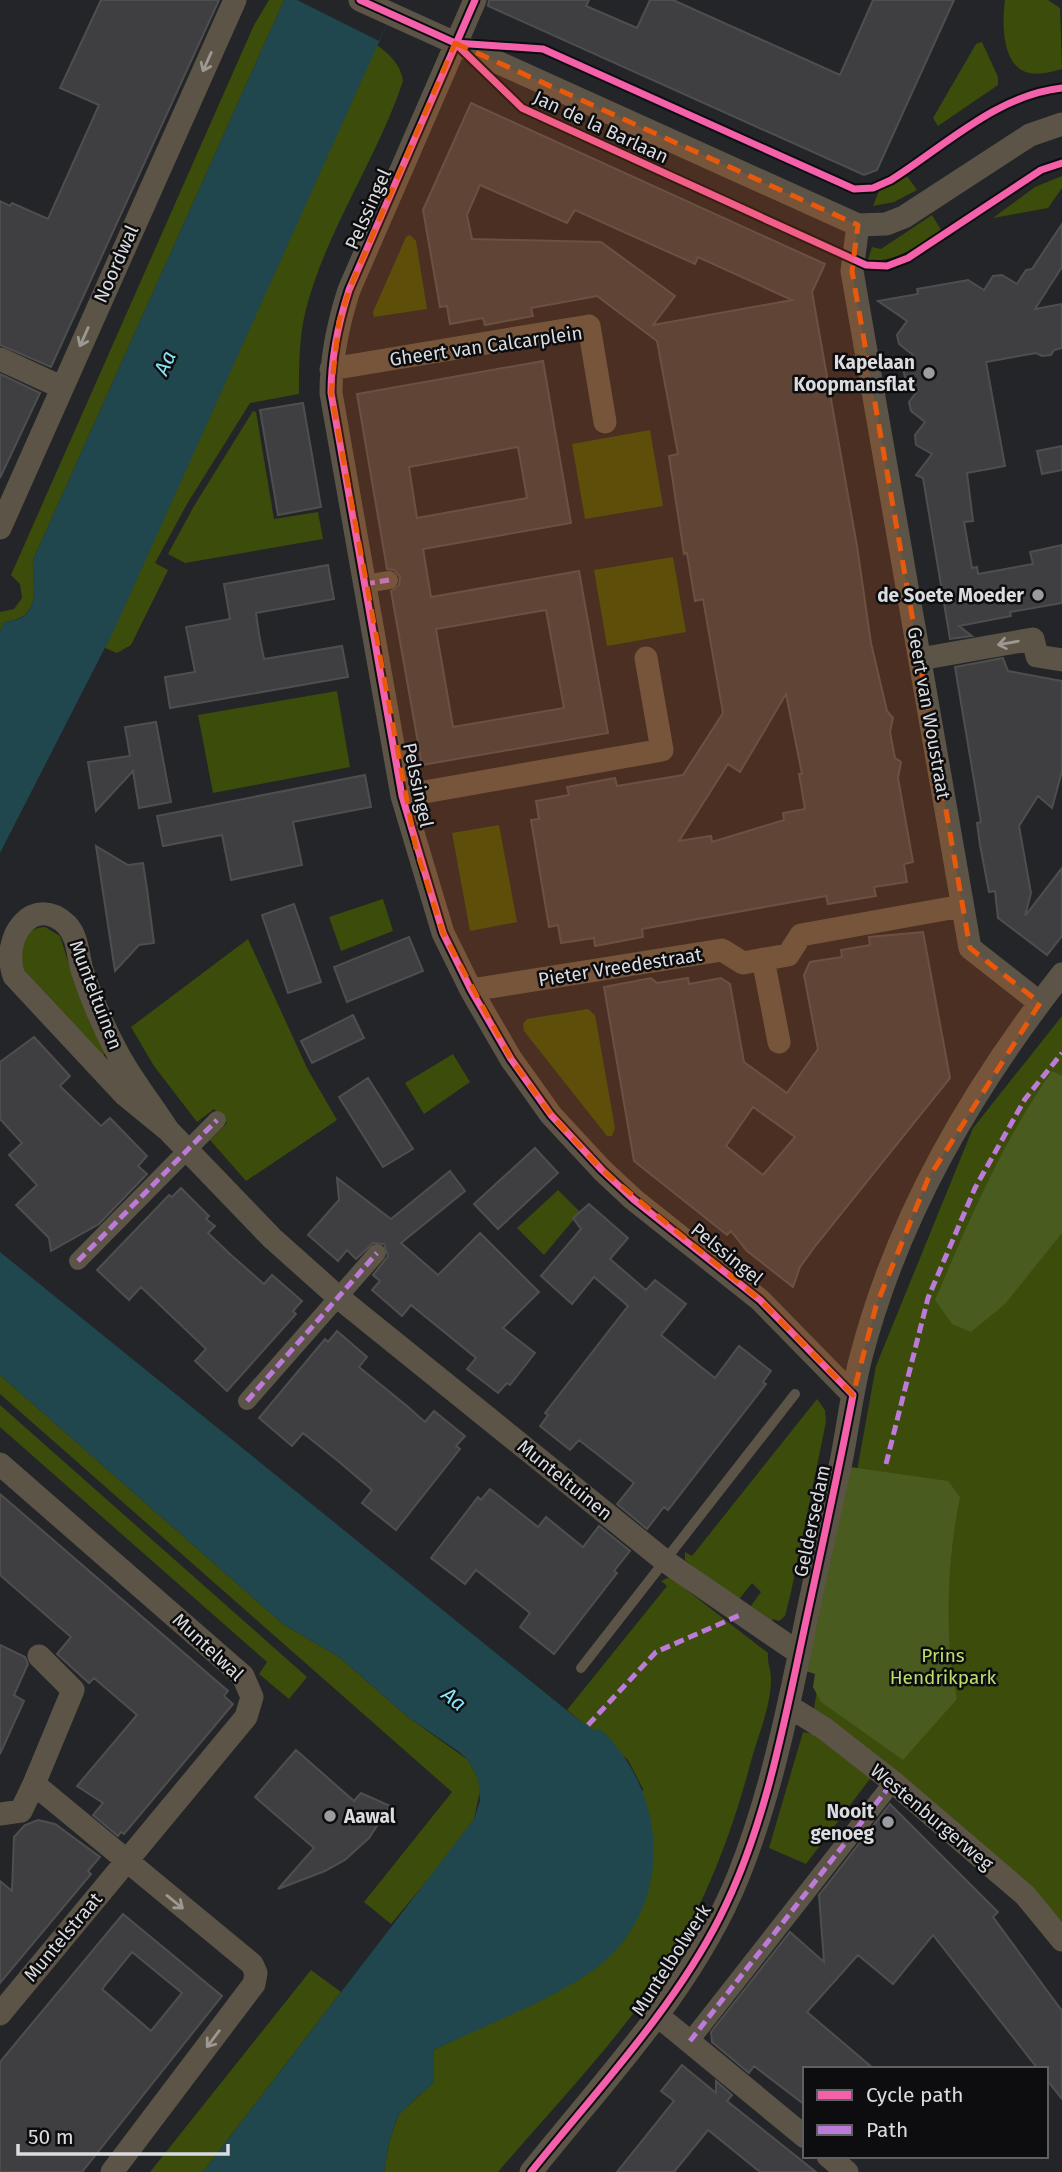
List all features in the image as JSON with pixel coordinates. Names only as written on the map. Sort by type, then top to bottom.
[{"type":"street","name":"Noordwal","points":[[0,528],[235,0]]},
{"type":"street","name":"Jan de la Barlaan","points":[[360,0],[858,225]]},
{"type":"street","name":"Pelssingel","points":[[475,0],[349,290],[339,321],[331,369],[331,393],[402,796],[443,933],[471,990],[511,1059],[551,1115],[633,1199],[760,1300],[853,1395]]},
{"type":"street","points":[[858,225],[886,224],[904,217],[1030,135],[1062,124]]},
{"type":"street","name":"Geert van Woustraat","points":[[858,225],[852,271],[970,948],[1040,1003]]},
{"type":"street","name":"Gheert van Calcarplein","points":[[331,369],[589,326],[605,422]]},
{"type":"street","points":[[0,359],[61,387]]},
{"type":"street","points":[[365,584],[389,580]]},
{"type":"street","points":[[920,659],[1033,639],[1037,656],[1062,660]]},
{"type":"street","points":[[402,796],[663,750],[646,658]]},
{"type":"street","name":"Pieter Vreedestraat","points":[[471,990],[722,950],[743,963],[788,955],[801,935],[962,906]]},
{"type":"street","name":"Munteltuinen","points":[[168,1130],[119,1055],[82,971],[74,935],[66,925],[44,915],[21,921],[6,941],[7,965],[14,976],[124,1094],[168,1130],[272,1238],[338,1297],[665,1561],[799,1653]]},
{"type":"street","points":[[764,959],[779,1042]]},
{"type":"street","name":"Geldersedam","points":[[799,1653],[853,1395],[876,1306],[928,1179],[978,1092],[1062,974]]},
{"type":"street","points":[[78,1261],[217,1120]]},
{"type":"street","points":[[247,1401],[377,1253]]},
{"type":"street","name":"Muntelwal","points":[[0,1464],[243,1676],[250,1687],[252,1697],[246,1717],[126,1861]]},
{"type":"street","name":"Muntelbolwerk","points":[[531,2172],[657,2015],[702,1949],[726,1904],[752,1840],[790,1707],[799,1653]]},
{"type":"street","points":[[0,1814],[21,1811],[73,1690],[38,1656]]},
{"type":"street","name":"Westenburgerweg","points":[[790,1707],[825,1729],[893,1782],[1025,1895],[1062,1940]]},
{"type":"street","points":[[690,2041],[893,1782]]},
{"type":"street","points":[[34,1784],[252,1965],[256,1973],[254,1984],[112,2172]]},
{"type":"street","name":"Muntelstraat","points":[[0,2014],[126,1861]]},
{"type":"street","points":[[657,2015],[803,2135]]},
{"type":"street","points":[[830,2158],[847,2172]]},
{"type":"lane","points":[[581,1668],[795,1394]]},
{"type":"highlighted area","points":[[455,43],[858,225],[852,271],[970,948],[1040,1003],[928,1179],[876,1306],[853,1395],[760,1300],[602,1170],[551,1115],[511,1059],[443,933],[416,849],[331,393],[339,321],[349,290]]},
{"type":"green space","points":[[269,0],[284,0],[33,560],[34,590],[30,608],[17,619],[4,622],[0,631],[0,612],[14,609],[22,598],[20,584],[11,575],[254,25]]},
{"type":"green space","points":[[1005,0],[1048,0],[1060,8],[1062,69],[1029,73],[1013,62],[1005,42]]},
{"type":"green space","points":[[982,42],[998,77],[998,85],[938,126],[933,118],[976,44]]},
{"type":"green space","points":[[377,45],[394,61],[403,81],[380,138],[315,279],[302,330],[299,394],[250,403],[187,504],[155,563],[168,570],[131,645],[117,653],[105,648]]},
{"type":"green space","points":[[907,176],[917,190],[894,202],[873,206],[879,191]]},
{"type":"green space","points":[[1062,176],[1062,188],[1048,208],[993,218],[1035,187]]},
{"type":"green space","points":[[932,215],[941,230],[898,256],[868,260],[872,247],[881,249]]},
{"type":"green space","points":[[410,235],[416,241],[427,309],[374,317],[373,312],[406,237]]},
{"type":"green space","points":[[253,411],[256,412],[274,519],[318,512],[323,539],[185,563],[168,554],[194,506]]},
{"type":"green space","points":[[650,430],[663,506],[585,519],[572,444]]},
{"type":"green space","points":[[673,557],[686,632],[607,646],[594,570]]},
{"type":"green space","points":[[337,691],[350,767],[213,793],[198,715]]},
{"type":"green space","points":[[499,825],[517,922],[470,931],[452,833]]},
{"type":"green space","points":[[383,899],[393,931],[341,951],[329,917]]},
{"type":"green space","points":[[45,927],[60,936],[72,974],[106,1053],[103,1056],[24,970],[17,945],[28,932]]},
{"type":"green space","points":[[248,939],[307,1068],[337,1120],[246,1181],[210,1140],[227,1123],[214,1109],[197,1122],[154,1066],[131,1027]]},
{"type":"green space","points":[[588,1009],[595,1015],[615,1128],[612,1136],[607,1136],[524,1031],[523,1024],[527,1019]]},
{"type":"green space","name":"Prins Hendrikpark","points":[[1062,1016],[1062,1922],[813,1713],[876,1366],[973,1128]]},
{"type":"green space","points":[[453,1054],[470,1082],[424,1114],[405,1083]]},
{"type":"green space","points":[[1052,1071],[1062,1076],[1062,1233],[1005,1304],[971,1332],[952,1324],[935,1300],[1002,1154]]},
{"type":"green space","points":[[558,1190],[580,1212],[544,1255],[517,1228]]},
{"type":"green space","points":[[0,1375],[283,1624],[339,1657],[408,1717],[468,1760],[478,1778],[480,1790],[474,1819],[450,1853],[391,1924],[364,1902],[452,1792],[0,1394]]},
{"type":"green space","points":[[817,1399],[825,1410],[826,1422],[791,1592],[785,1616],[779,1621],[773,1619],[768,1626],[748,1610],[761,1592],[752,1583],[737,1602],[685,1560],[685,1552],[692,1556]]},
{"type":"green space","points":[[0,1405],[307,1677],[289,1699],[259,1674],[267,1662],[0,1427]]},
{"type":"green space","points":[[850,1467],[948,1481],[960,1497],[951,1561],[949,1607],[952,1675],[957,1699],[903,1760],[821,1702],[813,1687],[815,1674],[806,1671]]},
{"type":"green space","points":[[670,1577],[768,1653],[771,1675],[767,1710],[732,1825],[694,1917],[661,1975],[642,2002],[590,2067],[498,2172],[384,2172],[389,2142],[399,2114],[434,2082],[434,2050],[588,1974],[643,1789],[628,1760],[567,1710],[667,1586],[661,1581]]},
{"type":"green space","points":[[803,1732],[814,1734],[872,1776],[806,1864],[769,1848]]},
{"type":"green space","points":[[311,1970],[341,1992],[203,2172],[150,2172]]},
{"type":"water","name":"Aa","points":[[284,0],[398,0],[115,628],[0,853],[0,631],[4,622],[17,620],[30,608],[34,591],[33,560]]},
{"type":"water","name":"Aa","points":[[0,1252],[575,1717],[594,1730],[600,1729],[624,1756],[641,1787],[651,1821],[654,1855],[649,1889],[637,1921],[616,1950],[588,1974],[532,2005],[434,2050],[434,2082],[399,2114],[389,2142],[384,2172],[203,2172],[474,1819],[480,1801],[478,1778],[468,1760],[458,1751],[408,1717],[339,1657],[283,1624],[0,1375]]},
{"type":"pier","points":[[297,0],[398,0],[379,41]]},
{"type":"building","points":[[101,0],[219,0],[51,367],[0,345],[0,201],[10,206],[12,203],[48,219],[99,105],[60,88]]},
{"type":"building","points":[[489,0],[589,0],[586,6],[637,28],[650,0],[673,0],[840,75],[873,0],[954,0],[877,170],[864,175],[488,6]]},
{"type":"building","points":[[471,103],[825,264],[812,292],[857,546],[871,643],[887,711],[893,718],[890,732],[895,758],[901,762],[898,778],[913,862],[904,864],[907,882],[874,887],[876,896],[828,904],[826,896],[642,929],[643,937],[595,946],[594,938],[561,943],[558,925],[549,927],[531,820],[539,819],[536,801],[569,795],[567,787],[615,778],[617,786],[683,775],[723,713],[703,599],[695,601],[687,553],[684,554],[669,456],[678,454],[657,341],[597,296],[531,308],[533,316],[485,325],[483,318],[450,324],[447,306],[440,307],[423,210]],"holes":[[[480,185],[567,223],[575,210],[695,264],[698,257],[792,300],[653,325],[675,296],[601,242],[472,239],[467,215]],[[786,694],[802,774],[799,774],[805,809],[783,813],[784,820],[712,842],[711,836],[679,841],[728,764],[740,772]]]},
{"type":"building","name":"Kapelaan Koopmansflat","points":[[1062,224],[1062,267],[1035,309],[1062,304],[1062,348],[1054,350],[1051,355],[1042,356],[1036,353],[986,362],[1005,466],[967,473],[973,521],[964,522],[972,568],[977,567],[978,574],[1033,564],[1030,552],[1062,545],[1062,603],[1010,612],[1011,616],[959,626],[972,636],[950,639],[923,478],[916,475],[932,454],[916,445],[915,435],[925,422],[911,411],[909,402],[918,390],[905,378],[903,369],[913,355],[899,344],[897,335],[907,321],[878,301],[918,294],[917,289],[968,280],[984,290],[993,276],[1002,275],[1017,284],[1026,270],[1032,269]]},
{"type":"building","points":[[543,361],[571,523],[423,549],[431,597],[579,571],[608,733],[422,765],[391,591],[399,585],[400,577],[394,570],[387,569],[357,394]],"holes":[[[518,447],[527,498],[417,518],[409,467]],[[546,610],[564,708],[453,727],[436,629]]]},
{"type":"building","points":[[0,374],[40,393],[0,478]]},
{"type":"building","points":[[303,403],[321,507],[278,515],[260,410]]},
{"type":"building","points":[[1062,446],[1062,470],[1042,474],[1037,451]]},
{"type":"building","points":[[328,565],[334,599],[256,613],[259,634],[264,659],[342,646],[348,677],[170,708],[165,677],[195,672],[186,627],[230,619],[224,584]]},
{"type":"building","points":[[1003,658],[1008,671],[1062,681],[1062,771],[1052,808],[1038,796],[1019,826],[1031,893],[1025,916],[1062,868],[1062,936],[1047,955],[998,918],[995,891],[989,892],[980,845],[977,823],[981,822],[955,667]]},
{"type":"building","points":[[156,722],[171,802],[139,808],[133,771],[96,811],[88,762],[130,756],[125,727]]},
{"type":"building","points":[[365,775],[371,807],[293,822],[302,865],[231,880],[222,835],[163,846],[157,816]]},
{"type":"building","points":[[96,846],[128,865],[143,863],[147,889],[154,943],[139,945],[115,971]]},
{"type":"building","points":[[294,904],[321,982],[288,993],[262,915]]},
{"type":"building","points":[[923,932],[950,1078],[816,1245],[800,1267],[793,1287],[747,1251],[731,1231],[727,1235],[634,1161],[604,987],[651,978],[657,983],[688,978],[689,984],[721,978],[730,984],[744,1062],[787,1093],[818,1049],[804,975],[810,962],[842,957],[841,950],[870,945],[869,937]],"holes":[[[753,1107],[795,1137],[763,1175],[726,1146]]]},
{"type":"building","points":[[409,937],[423,971],[347,1002],[334,967]]},
{"type":"building","points":[[353,1015],[364,1038],[312,1063],[301,1041]]},
{"type":"building","points":[[34,1037],[70,1076],[60,1086],[101,1126],[110,1118],[147,1156],[138,1166],[147,1174],[99,1224],[51,1251],[49,1238],[16,1205],[37,1185],[9,1155],[22,1143],[0,1119],[0,1062]]},
{"type":"building","points":[[368,1078],[413,1149],[383,1167],[339,1097]]},
{"type":"building","points":[[535,1148],[558,1173],[498,1229],[474,1204]]},
{"type":"building","points":[[450,1171],[465,1191],[401,1243],[438,1275],[480,1233],[539,1292],[503,1328],[535,1353],[510,1385],[507,1383],[498,1393],[467,1369],[476,1358],[411,1305],[402,1316],[372,1290],[380,1281],[373,1275],[388,1256],[384,1244],[373,1243],[356,1259],[347,1250],[338,1261],[308,1235],[339,1200],[337,1178],[391,1219]]},
{"type":"building","points":[[181,1188],[209,1216],[206,1219],[215,1226],[208,1233],[231,1255],[264,1284],[272,1275],[302,1301],[293,1311],[296,1314],[227,1391],[195,1361],[206,1349],[141,1287],[129,1300],[97,1270],[169,1195],[172,1197]]},
{"type":"building","points":[[589,1204],[628,1238],[610,1259],[646,1290],[655,1280],[686,1304],[661,1335],[715,1378],[739,1346],[771,1371],[763,1382],[766,1384],[668,1510],[664,1507],[647,1529],[617,1504],[634,1483],[579,1440],[570,1450],[540,1426],[548,1415],[545,1413],[628,1306],[594,1277],[572,1304],[541,1276],[581,1229],[573,1218]]},
{"type":"building","points":[[337,1331],[367,1357],[359,1367],[425,1422],[434,1411],[465,1436],[456,1446],[460,1449],[396,1530],[362,1503],[372,1490],[338,1461],[303,1433],[292,1446],[259,1418],[325,1339],[328,1342]]},
{"type":"building","points":[[490,1489],[538,1527],[546,1517],[583,1547],[599,1526],[630,1551],[614,1571],[617,1573],[554,1654],[520,1627],[530,1613],[476,1570],[465,1584],[431,1558],[478,1497],[481,1500]]},
{"type":"building","points":[[0,1494],[228,1691],[224,1696],[233,1704],[124,1834],[121,1832],[118,1836],[93,1815],[103,1803],[77,1786],[137,1715],[94,1678],[89,1683],[57,1654],[71,1637],[0,1575]]},
{"type":"building","points":[[0,1645],[25,1657],[28,1664],[14,1695],[24,1701],[0,1754]]},
{"type":"building","name":"Aawal","points":[[296,1750],[354,1801],[361,1793],[390,1806],[369,1838],[345,1860],[325,1871],[278,1889],[314,1848],[255,1797]]},
{"type":"building","points":[[890,1804],[998,1912],[993,1917],[1062,2011],[1062,2099],[1048,2082],[1048,2067],[1036,2067],[933,1935],[893,1984],[858,1955],[807,2012],[872,2067],[803,2067],[803,2103],[754,2066],[749,2073],[712,2042],[711,2032],[790,1932],[824,1962],[819,1895]]},
{"type":"building","points":[[38,1820],[55,1824],[100,1857],[88,1871],[91,1874],[0,1983],[0,1881],[12,1891],[14,1837],[25,1825]]},
{"type":"building","points":[[123,1914],[222,1996],[82,2172],[0,2172],[0,2062]],"holes":[[[132,1952],[182,1993],[151,2031],[102,1989]]]},
{"type":"building","points":[[682,2065],[716,2093],[716,2081],[732,2095],[727,2101],[816,2172],[760,2172],[708,2130],[674,2172],[617,2172],[674,2101],[661,2091]]},
{"type":"marked path","points":[[365,584],[389,580]]},
{"type":"marked path","points":[[886,1464],[928,1298],[975,1188],[1025,1099],[1062,1053]]},
{"type":"marked path","points":[[78,1261],[217,1120]]},
{"type":"marked path","points":[[247,1401],[377,1253]]},
{"type":"marked path","points":[[588,1725],[656,1652],[740,1615]]},
{"type":"marked path","points":[[690,2041],[893,1782]]},
{"type":"cycle path","points":[[360,0],[455,43],[522,108],[866,265],[887,266],[908,258],[1041,170],[1062,163]]},
{"type":"cycle path","points":[[475,0],[349,290],[338,328],[332,367],[331,393],[402,796],[443,933],[471,990],[511,1059],[551,1115],[633,1199],[760,1300],[853,1395],[769,1786],[735,1885],[720,1917],[680,1985],[607,2080],[531,2172]]},
{"type":"cycle path","points":[[455,43],[543,49],[854,189],[873,188],[891,180],[994,111],[1038,93],[1062,88]]},
{"type":"place","name":"Kapelaan Koopmansflat","points":[[929,373]]},
{"type":"place","name":"de Soete Moeder","points":[[1038,595]]},
{"type":"place","name":"Aawal","points":[[330,1816]]},
{"type":"place","name":"Nooit genoeg","points":[[888,1822]]}]
